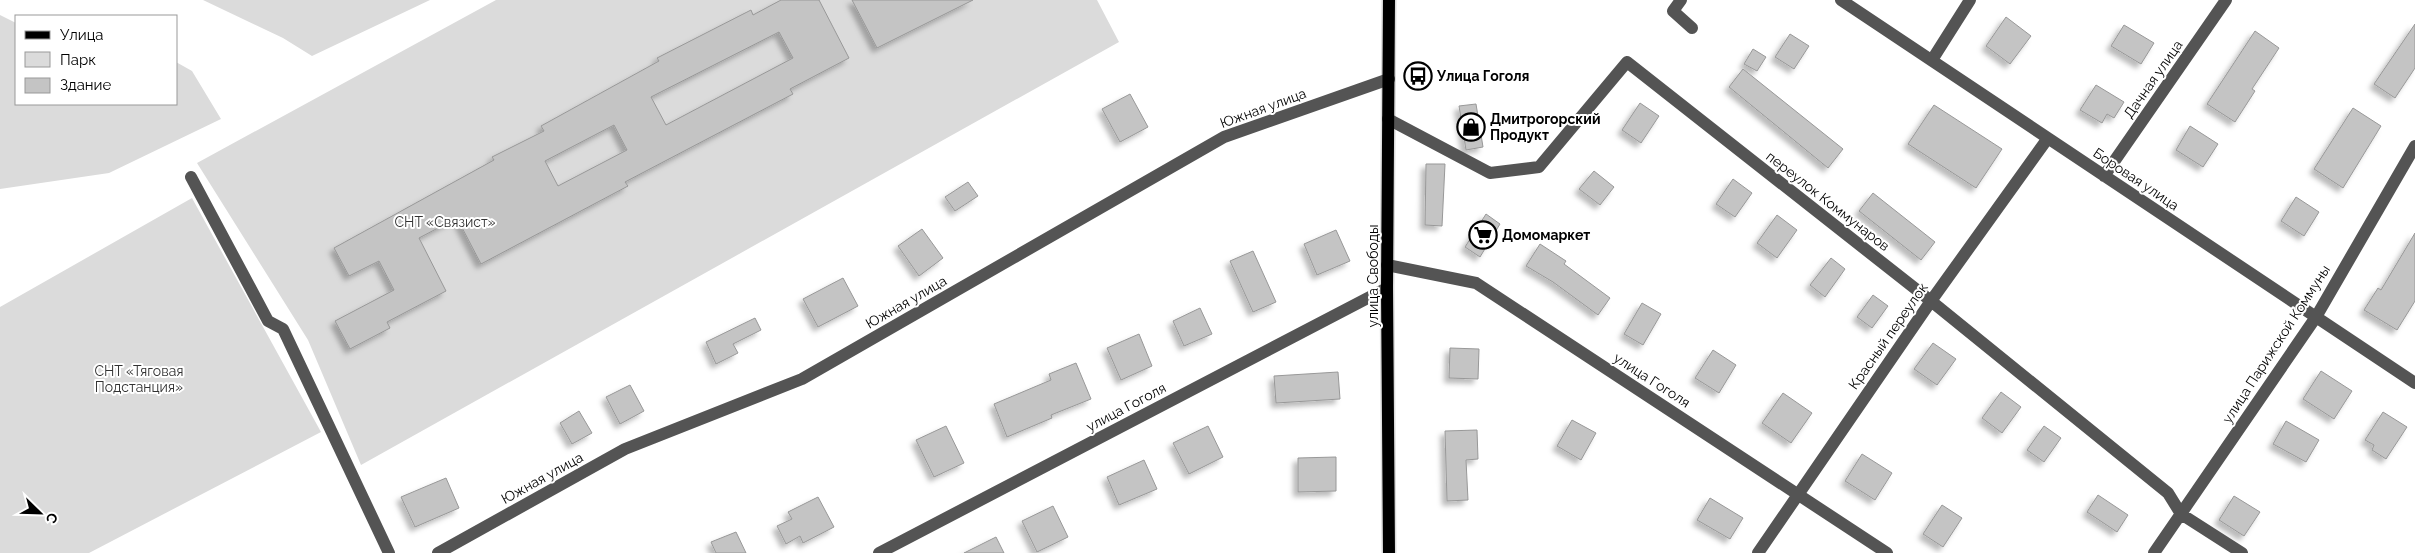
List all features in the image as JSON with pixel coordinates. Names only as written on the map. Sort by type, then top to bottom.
[{"type":"main road","name":"улица Свободы","points":[[1389,0],[1387,265],[1389,553]]},
{"type":"street","points":[[1681,0],[1673,11],[1692,28]]},
{"type":"street","name":"Боровая улица","points":[[1841,0],[2415,383]]},
{"type":"street","points":[[1932,60],[1970,0]]},
{"type":"street","name":"Дачная улица","points":[[2104,176],[2226,0]]},
{"type":"street","name":"переулок Коммунаров","points":[[1388,119],[1490,173],[1539,167],[1627,62],[1931,301],[2168,493],[2181,514],[2242,553]]},
{"type":"street","name":"Южная улица","points":[[438,553],[625,449],[802,379],[1224,137],[1389,79]]},
{"type":"street","name":"Красный переулок","points":[[1758,553],[1797,493],[1931,301],[2048,138]]},
{"type":"street","name":"улица Парижской Коммуны","points":[[2154,553],[2316,317],[2415,146]]},
{"type":"street","points":[[191,177],[268,320],[283,329],[388,553]]},
{"type":"street","name":"улица Гоголя","points":[[1387,265],[1476,282],[1888,553]]},
{"type":"street","name":"улица Гоголя","points":[[879,553],[1387,288]]},
{"type":"green space","points":[[203,0],[430,0],[312,56],[283,38]]},
{"type":"green space","name":"СНТ «Связист»","points":[[496,0],[1097,0],[1119,42],[361,465],[308,340],[197,163]]},
{"type":"green space","points":[[0,15],[15,22],[15,105],[178,105],[178,63],[192,71],[221,119],[109,173],[0,189]]},
{"type":"green space","name":"СНТ «Тяговая Подстанция»","points":[[192,198],[321,432],[89,553],[0,553],[0,307]]},
{"type":"building","points":[[781,0],[819,0],[849,58],[790,89],[793,94],[625,182],[628,186],[481,264],[457,218],[419,238],[446,291],[387,322],[390,328],[350,349],[335,321],[394,290],[379,261],[349,276],[334,248],[494,160],[492,157],[544,131],[541,126],[659,61],[657,58],[751,10],[753,15]],"holes":[[[779,32],[793,58],[666,125],[651,97]],[[614,125],[627,150],[558,186],[545,161]]]},
{"type":"building","points":[[852,0],[973,0],[877,48]]},
{"type":"building","points":[[2006,17],[2031,36],[2010,64],[1986,46]]},
{"type":"building","points":[[2415,24],[2415,68],[2395,98],[2374,84]]},
{"type":"building","points":[[2124,25],[2154,43],[2141,64],[2111,46]]},
{"type":"building","points":[[2255,31],[2279,48],[2252,89],[2255,91],[2235,122],[2207,104]]},
{"type":"building","points":[[1790,34],[1809,46],[1794,69],[1775,57]]},
{"type":"building","points":[[1753,49],[1766,57],[1757,71],[1744,64]]},
{"type":"building","points":[[1743,69],[1843,149],[1828,168],[1729,87]]},
{"type":"building","points":[[2096,85],[2124,102],[2114,118],[2107,114],[2102,123],[2080,110]]},
{"type":"building","points":[[1130,94],[1148,127],[1120,142],[1102,109]]},
{"type":"building","points":[[1640,103],[1659,116],[1641,143],[1622,130]]},
{"type":"building","name":"Дмитрогорский Продукт","points":[[1476,104],[1483,147],[1466,150],[1459,106]]},
{"type":"building","points":[[1934,105],[2002,149],[1976,188],[1908,144]]},
{"type":"building","points":[[2353,108],[2381,126],[2343,188],[2314,169]]},
{"type":"building","points":[[2190,126],[2218,144],[2203,167],[2176,150]]},
{"type":"building","points":[[1426,164],[1445,164],[1442,226],[1425,225]]},
{"type":"building","points":[[1594,171],[1614,187],[1600,205],[1579,189]]},
{"type":"building","points":[[1733,179],[1752,193],[1735,217],[1716,204]]},
{"type":"building","points":[[968,182],[978,196],[955,211],[945,197]]},
{"type":"building","points":[[1873,193],[1935,242],[1921,260],[1859,211]]},
{"type":"building","points":[[2296,197],[2319,212],[2304,236],[2281,221]]},
{"type":"building","name":"Домомаркет","points":[[1486,214],[1500,224],[1480,257],[1465,247]]},
{"type":"building","points":[[1777,215],[1797,230],[1777,258],[1757,243]]},
{"type":"building","points":[[922,229],[943,258],[919,276],[898,246]]},
{"type":"building","points":[[1336,230],[1350,261],[1317,275],[1304,244]]},
{"type":"building","points":[[2415,233],[2415,301],[2397,330],[2364,310],[2378,288],[2381,290]]},
{"type":"building","points":[[1540,244],[1566,261],[1564,264],[1610,298],[1598,315],[1553,282],[1526,266]]},
{"type":"building","points":[[1253,251],[1276,302],[1253,312],[1230,261]]},
{"type":"building","points":[[1831,258],[1845,269],[1825,297],[1810,285]]},
{"type":"building","points":[[843,278],[858,306],[818,327],[803,299]]},
{"type":"building","points":[[1873,295],[1888,306],[1872,328],[1857,317]]},
{"type":"building","points":[[1642,303],[1661,314],[1643,345],[1624,334]]},
{"type":"building","points":[[1200,308],[1212,334],[1184,346],[1173,321]]},
{"type":"building","points":[[755,318],[761,330],[733,344],[738,353],[716,364],[706,342]]},
{"type":"building","points":[[1139,334],[1152,366],[1121,380],[1107,348]]},
{"type":"building","points":[[1933,343],[1956,359],[1937,385],[1914,369]]},
{"type":"building","points":[[1450,348],[1479,349],[1478,379],[1449,378]]},
{"type":"building","points":[[1713,350],[1736,365],[1719,393],[1695,378]]},
{"type":"building","points":[[1076,363],[1091,399],[1051,415],[1052,418],[1007,437],[994,404],[1051,380],[1049,374]]},
{"type":"building","points":[[2321,371],[2352,391],[2334,419],[2303,399]]},
{"type":"building","points":[[1338,372],[1340,399],[1276,403],[1274,376]]},
{"type":"building","points":[[630,385],[644,411],[620,424],[606,397]]},
{"type":"building","points":[[2001,392],[2021,407],[2002,433],[1982,418]]},
{"type":"building","points":[[1783,393],[1812,413],[1791,443],[1762,423]]},
{"type":"building","points":[[579,411],[592,433],[572,444],[560,423]]},
{"type":"building","points":[[2383,412],[2407,427],[2386,459],[2372,450],[2374,445],[2365,440]]},
{"type":"building","points":[[1572,420],[1596,433],[1581,460],[1557,446]]},
{"type":"building","points":[[2286,421],[2319,440],[2306,462],[2273,444]]},
{"type":"building","points":[[946,426],[964,463],[934,477],[916,440]]},
{"type":"building","points":[[1208,426],[1223,457],[1189,474],[1173,443]]},
{"type":"building","points":[[2044,426],[2061,438],[2044,462],[2027,450]]},
{"type":"building","points":[[1477,430],[1478,459],[1466,460],[1468,500],[1447,501],[1445,431]]},
{"type":"building","points":[[1862,454],[1892,473],[1875,500],[1845,481]]},
{"type":"building","points":[[1336,457],[1336,491],[1298,492],[1298,458]]},
{"type":"building","points":[[1144,460],[1157,489],[1119,505],[1107,477]]},
{"type":"building","points":[[446,478],[459,508],[415,527],[401,497]]},
{"type":"building","points":[[2098,495],[2128,515],[2117,532],[2087,512]]},
{"type":"building","points":[[2234,496],[2260,512],[2244,536],[2219,520]]},
{"type":"building","points":[[818,497],[834,527],[803,543],[800,536],[786,544],[777,526],[792,519],[788,512]]},
{"type":"building","points":[[1710,498],[1743,518],[1730,539],[1697,520]]},
{"type":"building","points":[[1942,505],[1962,518],[1943,547],[1923,534]]},
{"type":"building","points":[[1053,506],[1068,537],[1037,552],[1022,521]]},
{"type":"building","points":[[736,532],[746,553],[716,553],[711,542]]},
{"type":"building","points":[[996,537],[1004,553],[964,553]]},
{"type":"place","name":"Улица Гоголя","points":[[1418,76]]},
{"type":"place","name":"Дмитрогорский Продукт","points":[[1471,127]]},
{"type":"place","name":"Домомаркет","points":[[1483,235]]}]
